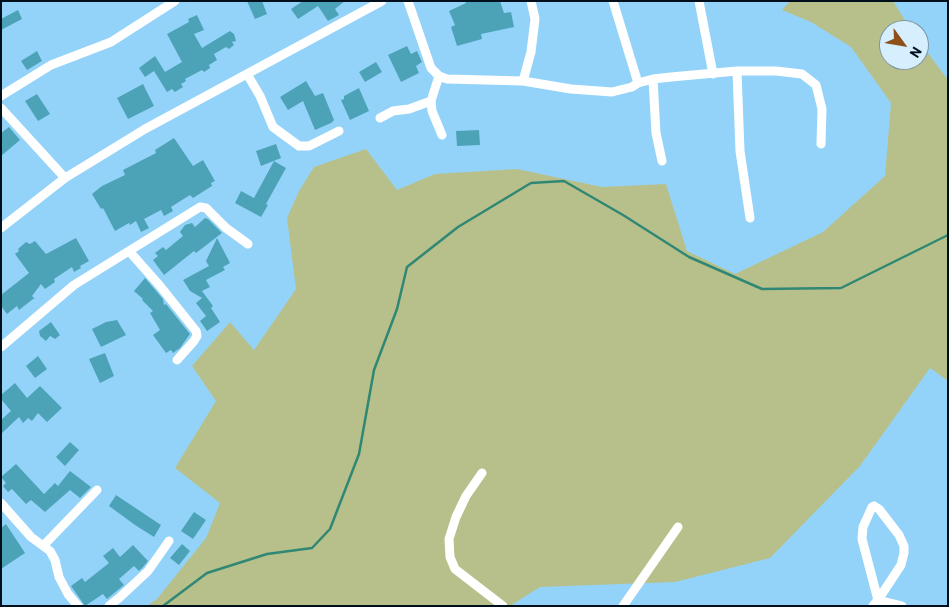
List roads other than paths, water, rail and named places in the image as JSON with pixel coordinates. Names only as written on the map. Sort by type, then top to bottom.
[{"type":"street","points":[[1,96],[51,65],[111,42],[176,1]]},
{"type":"street","points":[[1,228],[65,178],[145,130],[382,1]]},
{"type":"street","points":[[408,1],[432,68],[438,76],[447,79],[523,81],[571,89],[612,92],[653,79],[737,71],[776,71],[802,74],[816,84],[822,109],[821,144]]},
{"type":"street","points":[[523,81],[531,52],[535,19],[531,1]]},
{"type":"street","points":[[613,1],[638,83]]},
{"type":"street","points":[[699,1],[713,74]]},
{"type":"street","points":[[737,71],[740,151],[750,218]]},
{"type":"street","points":[[247,74],[260,96],[274,127],[299,146],[308,146],[339,131]]},
{"type":"street","points":[[438,76],[431,101],[432,111],[442,134]]},
{"type":"street","points":[[653,79],[656,133],[662,161]]},
{"type":"street","points":[[380,118],[393,111],[409,109],[431,101]]},
{"type":"street","points":[[1,108],[65,178]]},
{"type":"street","points":[[1,347],[74,285],[200,207],[206,208],[226,228],[248,244]]},
{"type":"street","points":[[129,251],[196,331],[197,336],[194,341],[177,360]]},
{"type":"street","points":[[482,473],[466,496],[456,517],[449,539],[450,557],[455,569],[503,606]]},
{"type":"street","points":[[44,545],[97,490]]},
{"type":"street","points":[[1,503],[31,537],[50,551],[55,560],[59,577],[68,594],[78,606]]},
{"type":"street","points":[[874,506],[879,509],[899,535],[904,546],[901,564],[875,603],[862,540],[863,527],[874,506]]},
{"type":"street","points":[[623,606],[678,527]]},
{"type":"street","points":[[109,606],[148,570],[170,540]]},
{"type":"street","points":[[875,603],[902,606]]},
{"type":"waterway","points":[[163,606],[207,573],[267,554],[312,548],[330,529],[359,454],[374,370],[397,309],[407,267],[458,227],[531,183],[564,181],[623,215],[689,257],[762,289],[841,288],[948,235]]}]
